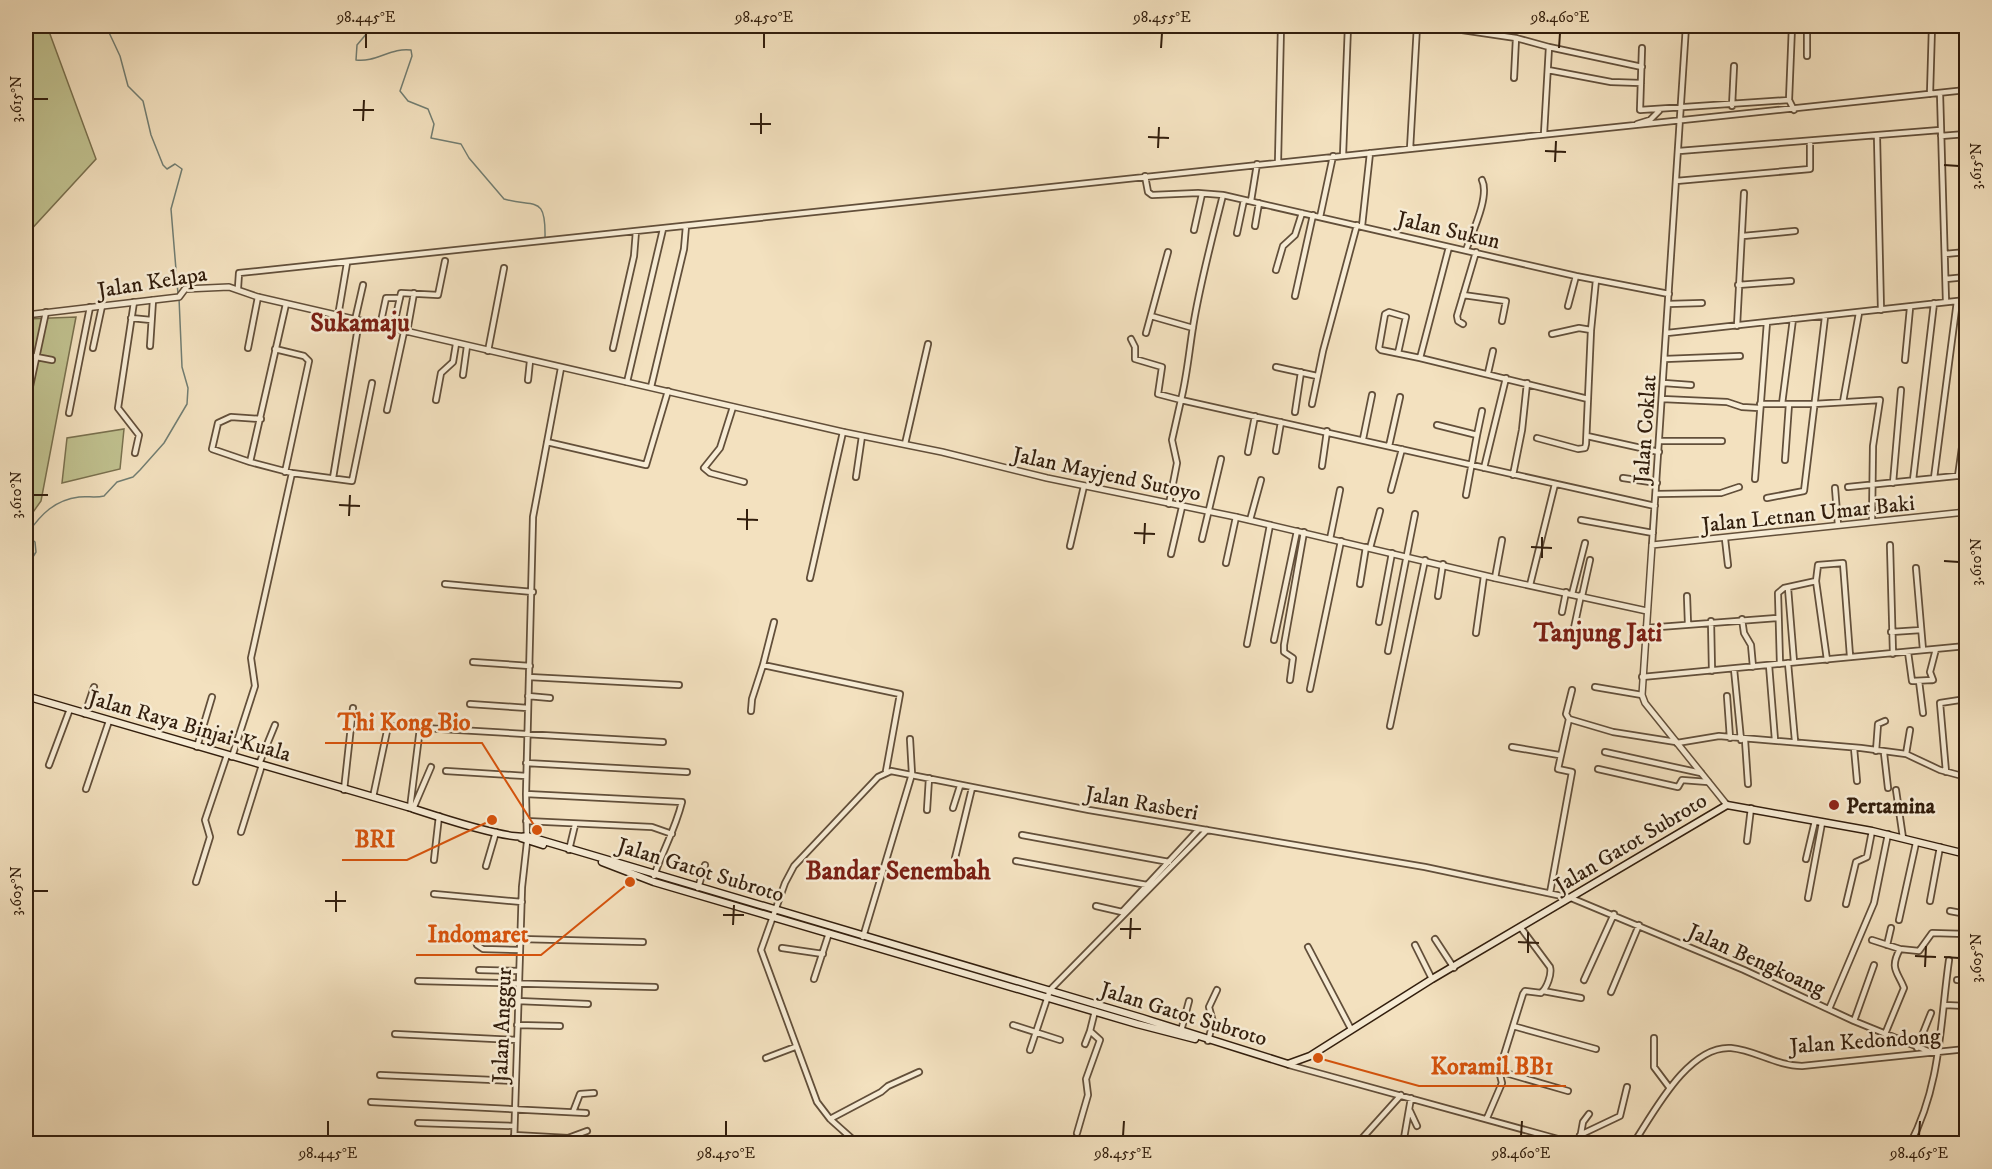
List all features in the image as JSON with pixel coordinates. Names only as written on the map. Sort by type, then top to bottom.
[{"type":"main road","name":"Jalan Raya Binjai-Kuala","points":[[26,696],[344,790]]},
{"type":"main road","name":"Jalan Gatot Subroto","points":[[344,790],[604,860],[653,878],[698,888],[775,914],[863,937],[1288,1064],[1310,1056],[1432,979],[1728,805],[1888,834],[1966,854]]},
{"type":"main road","points":[[525,839],[604,860]]},
{"type":"main road","points":[[653,878],[775,914],[830,933],[1048,993],[1095,1011],[1177,1035],[1207,1040]]},
{"type":"street","points":[[1278,162],[1281,26]]},
{"type":"street","points":[[1343,155],[1348,26]]},
{"type":"street","points":[[1410,149],[1417,26]]},
{"type":"street","points":[[1435,26],[1516,38],[1642,67]]},
{"type":"street","name":"Jalan Coklat","points":[[1642,695],[1686,26]]},
{"type":"street","points":[[1792,26],[1789,100],[1794,110]]},
{"type":"street","points":[[1807,26],[1807,56]]},
{"type":"street","points":[[1930,94],[1932,26]]},
{"type":"street","points":[[1514,78],[1516,38]]},
{"type":"street","points":[[1544,134],[1549,47]]},
{"type":"street","points":[[1642,48],[1640,110],[1659,111],[1789,100]]},
{"type":"street","points":[[1732,106],[1734,66]]},
{"type":"street","points":[[1548,70],[1611,82],[1641,83]]},
{"type":"street","points":[[238,288],[239,273],[1966,90]]},
{"type":"street","points":[[1940,93],[1946,302]]},
{"type":"street","points":[[1600,130],[1647,122],[1659,111]]},
{"type":"street","points":[[1679,151],[1876,136],[1966,134]]},
{"type":"street","points":[[1876,136],[1881,310]]},
{"type":"street","points":[[1676,182],[1810,169],[1810,142]]},
{"type":"street","points":[[1312,404],[1317,376],[1360,225],[1370,153]]},
{"type":"street","points":[[1320,217],[1333,156]]},
{"type":"street","points":[[1251,201],[1257,164]]},
{"type":"street","name":"Jalan Sukun","points":[[1145,176],[1150,194],[1223,195],[1360,225],[1449,248],[1669,294]]},
{"type":"street","points":[[1466,250],[1483,204],[1485,186],[1482,180]]},
{"type":"street","points":[[1737,326],[1744,193]]},
{"type":"street","points":[[1194,230],[1202,194]]},
{"type":"street","points":[[1169,504],[1177,463],[1172,440],[1190,367],[1193,328],[1223,195]]},
{"type":"street","points":[[1237,233],[1244,200]]},
{"type":"street","points":[[1255,226],[1259,204]]},
{"type":"street","points":[[1276,270],[1283,246],[1295,235],[1302,213]]},
{"type":"street","points":[[1294,296],[1313,215]]},
{"type":"street","points":[[651,387],[684,249],[686,226]]},
{"type":"street","points":[[627,382],[663,229]]},
{"type":"street","points":[[613,348],[634,256],[636,231]]},
{"type":"street","points":[[1743,236],[1795,231]]},
{"type":"street","points":[[1420,358],[1449,248]]},
{"type":"street","points":[[1146,333],[1168,252]]},
{"type":"street","points":[[1463,324],[1457,319],[1476,252]]},
{"type":"street","points":[[1945,254],[1966,252]]},
{"type":"street","points":[[393,329],[402,292],[438,295],[445,261]]},
{"type":"street","points":[[338,316],[347,263]]},
{"type":"street","points":[[488,351],[504,268]]},
{"type":"street","points":[[1568,306],[1576,276]]},
{"type":"street","points":[[1946,279],[1966,277]]},
{"type":"street","points":[[1537,438],[1583,449],[1587,436],[1587,399],[1596,280]]},
{"type":"street","points":[[1738,285],[1791,281]]},
{"type":"street","points":[[333,478],[363,285]]},
{"type":"street","name":"Jalan Kelapa","points":[[26,315],[178,297],[185,289],[238,288],[258,297],[286,304],[561,368]]},
{"type":"street","points":[[387,410],[414,293]]},
{"type":"street","points":[[1463,295],[1506,301],[1502,321]]},
{"type":"street","points":[[248,348],[258,297]]},
{"type":"street","points":[[380,326],[386,298],[400,298]]},
{"type":"street","points":[[150,346],[153,300]]},
{"type":"street","points":[[1666,333],[1910,308],[1966,300]]},
{"type":"street","points":[[1934,478],[1957,301]]},
{"type":"street","points":[[134,302],[118,408],[140,435],[135,453]]},
{"type":"street","points":[[1668,304],[1702,303]]},
{"type":"street","points":[[1913,480],[1934,303]]},
{"type":"street","points":[[250,462],[286,304]]},
{"type":"street","points":[[93,348],[102,306]]},
{"type":"street","points":[[69,413],[90,307]]},
{"type":"street","points":[[1905,360],[1910,308]]},
{"type":"street","points":[[26,405],[46,312]]},
{"type":"street","points":[[1398,353],[1406,317],[1385,312],[1378,346],[1381,350],[1488,373],[1587,399]]},
{"type":"street","points":[[1843,402],[1859,313]]},
{"type":"street","points":[[1151,316],[1193,328]]},
{"type":"street","points":[[1767,498],[1804,491],[1825,316]]},
{"type":"street","points":[[131,318],[151,320]]},
{"type":"street","points":[[1782,404],[1793,319]]},
{"type":"street","points":[[1755,479],[1767,322]]},
{"type":"street","points":[[1552,334],[1579,328],[1591,330]]},
{"type":"street","points":[[1131,339],[1135,347],[1135,358],[1162,367],[1158,394],[1655,506]]},
{"type":"street","points":[[436,400],[441,373],[453,362],[456,344]]},
{"type":"street","points":[[905,444],[928,344]]},
{"type":"street","points":[[463,375],[467,346]]},
{"type":"street","points":[[275,349],[304,356],[309,361],[285,472]]},
{"type":"street","points":[[1488,373],[1493,351]]},
{"type":"street","points":[[26,355],[52,360]]},
{"type":"street","points":[[1665,359],[1740,356]]},
{"type":"street","points":[[528,380],[530,361]]},
{"type":"street","points":[[1276,367],[1317,376]]},
{"type":"street","name":"Jalan Mayjend Sutoyo","points":[[561,368],[1084,486],[1304,532],[1443,564],[1484,576],[1647,611]]},
{"type":"street","name":"Jalan Anggur","points":[[514,1143],[533,592],[533,517],[561,368]]},
{"type":"street","points":[[1296,412],[1301,372]]},
{"type":"street","points":[[1484,468],[1506,378]]},
{"type":"street","points":[[261,419],[231,417],[218,423],[212,449],[285,472],[352,481],[372,383]]},
{"type":"street","points":[[1513,475],[1522,430],[1527,383]]},
{"type":"street","points":[[1664,383],[1691,384]]},
{"type":"street","points":[[1893,483],[1901,390]]},
{"type":"street","points":[[547,442],[646,465],[669,391]]},
{"type":"street","points":[[1363,439],[1372,395]]},
{"type":"street","points":[[1389,446],[1400,397]]},
{"type":"street","points":[[1662,399],[1727,402],[1743,407],[1880,400],[1872,446],[1870,485],[1872,521]]},
{"type":"street","points":[[1785,460],[1789,404]]},
{"type":"street","points":[[733,406],[720,448],[704,468],[710,473],[744,482]]},
{"type":"street","points":[[1466,495],[1482,411]]},
{"type":"street","points":[[1248,452],[1256,416]]},
{"type":"street","points":[[1958,476],[1966,419]]},
{"type":"street","points":[[1276,451],[1281,422]]},
{"type":"street","points":[[1437,425],[1477,435]]},
{"type":"street","points":[[1322,466],[1327,431]]},
{"type":"street","points":[[810,578],[843,432]]},
{"type":"street","points":[[856,477],[862,436]]},
{"type":"street","points":[[1587,436],[1659,452]]},
{"type":"street","points":[[1660,441],[1722,441]]},
{"type":"street","points":[[1391,490],[1402,449]]},
{"type":"street","points":[[1202,538],[1221,459]]},
{"type":"street","points":[[196,882],[210,837],[205,820],[254,688],[251,658],[292,473]]},
{"type":"street","points":[[1848,487],[1966,475]]},
{"type":"street","points":[[1623,478],[1657,483]]},
{"type":"street","points":[[1250,520],[1261,480]]},
{"type":"street","points":[[1530,585],[1555,484]]},
{"type":"street","points":[[1070,546],[1084,486]]},
{"type":"street","points":[[1656,495],[1721,493],[1739,487]]},
{"type":"street","points":[[1834,488],[1838,525]]},
{"type":"street","points":[[1330,539],[1340,490]]},
{"type":"street","points":[[1171,554],[1182,507]]},
{"type":"street","points":[[1360,584],[1380,511]]},
{"type":"street","name":"Jalan Letnan Umar Baki","points":[[1652,545],[1966,512]]},
{"type":"street","points":[[1388,651],[1415,514]]},
{"type":"street","points":[[1226,563],[1236,517]]},
{"type":"street","points":[[1581,520],[1653,533]]},
{"type":"street","points":[[1247,644],[1270,525]]},
{"type":"street","points":[[1274,640],[1297,531]]},
{"type":"street","points":[[1290,680],[1293,658],[1284,652],[1284,645],[1304,532]]},
{"type":"street","points":[[1725,539],[1728,565]]},
{"type":"street","points":[[1495,578],[1502,540]]},
{"type":"street","points":[[1310,689],[1341,541]]},
{"type":"street","points":[[1562,612],[1585,543]]},
{"type":"street","points":[[1890,545],[1893,654]]},
{"type":"street","points":[[1379,622],[1392,553]]},
{"type":"street","points":[[1390,726],[1425,560]]},
{"type":"street","points":[[1574,628],[1590,560]]},
{"type":"street","points":[[1827,660],[1816,581],[1818,565],[1843,563],[1850,656]]},
{"type":"street","points":[[1438,596],[1443,564]]},
{"type":"street","points":[[1916,568],[1923,650]]},
{"type":"street","points":[[1476,633],[1484,576]]},
{"type":"street","points":[[1780,664],[1778,593],[1816,581]]},
{"type":"street","points":[[445,584],[533,592]]},
{"type":"street","points":[[1788,588],[1795,741]]},
{"type":"street","points":[[1687,596],[1688,624]]},
{"type":"street","points":[[1646,628],[1711,621],[1777,618]]},
{"type":"street","points":[[1742,619],[1744,633],[1751,645],[1753,667]]},
{"type":"street","points":[[1711,621],[1713,671]]},
{"type":"street","points":[[752,711],[752,699],[774,622]]},
{"type":"street","points":[[1891,632],[1921,630]]},
{"type":"street","points":[[1642,677],[1966,646]]},
{"type":"street","points":[[1908,652],[1911,680],[1933,680],[1930,672],[1936,649]]},
{"type":"street","points":[[473,662],[530,666]]},
{"type":"street","points":[[763,665],[900,694],[886,771],[803,855],[789,875],[761,950],[795,1047],[817,1101],[830,1119],[858,1143]]},
{"type":"street","points":[[1769,665],[1775,740]]},
{"type":"street","points":[[1734,669],[1748,784]]},
{"type":"street","points":[[530,677],[679,685]]},
{"type":"street","points":[[1919,681],[1923,713]]},
{"type":"street","points":[[85,714],[94,687]]},
{"type":"street","points":[[1595,687],[1642,695],[1645,703],[1728,805]]},
{"type":"street","points":[[1572,690],[1566,714],[1569,719],[1613,732],[1677,742],[1706,737],[1795,741],[1906,754],[1946,772],[1966,777]]},
{"type":"street","points":[[528,696],[550,698]]},
{"type":"street","points":[[1727,696],[1730,738]]},
{"type":"street","points":[[197,747],[212,697]]},
{"type":"street","points":[[1946,772],[1940,703],[1966,699]]},
{"type":"street","points":[[470,704],[528,708]]},
{"type":"street","points":[[344,790],[349,765],[353,708]]},
{"type":"street","points":[[49,765],[70,709]]},
{"type":"street","points":[[1550,893],[1572,772],[1558,769],[1559,755],[1569,719]]},
{"type":"street","points":[[86,789],[109,721]]},
{"type":"street","points":[[1876,751],[1878,724],[1885,721]]},
{"type":"street","points":[[240,832],[274,725]]},
{"type":"street","points":[[373,797],[388,728],[663,742]]},
{"type":"street","points":[[412,808],[420,728]]},
{"type":"street","points":[[1906,754],[1910,730]]},
{"type":"street","points":[[863,937],[912,774],[910,739]]},
{"type":"street","points":[[1512,747],[1559,755]]},
{"type":"street","points":[[1854,748],[1857,782]]},
{"type":"street","points":[[1605,752],[1701,773]]},
{"type":"street","points":[[1884,753],[1888,788]]},
{"type":"street","points":[[526,763],[687,771]]},
{"type":"street","points":[[412,808],[431,767]]},
{"type":"street","points":[[1598,769],[1678,787],[1682,780],[1709,782]]},
{"type":"street","points":[[446,771],[526,776]]},
{"type":"street","name":"Jalan Rasberi","points":[[886,771],[1199,829],[1425,867],[1571,898]]},
{"type":"street","points":[[927,810],[929,778]]},
{"type":"street","points":[[953,808],[960,786]]},
{"type":"street","points":[[955,858],[972,788]]},
{"type":"street","points":[[1896,790],[1903,838]]},
{"type":"street","points":[[526,794],[682,801],[672,834],[653,878]]},
{"type":"street","points":[[1747,841],[1751,808]]},
{"type":"street","points":[[434,860],[439,816]]},
{"type":"street","points":[[526,820],[575,825],[652,827],[672,834]]},
{"type":"street","points":[[1806,859],[1815,821]]},
{"type":"street","points":[[1808,898],[1822,823]]},
{"type":"street","points":[[569,850],[575,825]]},
{"type":"street","points":[[1096,906],[1122,912],[1199,829]]},
{"type":"street","points":[[1030,1050],[1048,993],[1207,830]]},
{"type":"street","points":[[1846,904],[1856,862],[1867,857],[1872,831]]},
{"type":"street","points":[[486,866],[496,832]]},
{"type":"street","points":[[1829,1009],[1874,903],[1888,834]]},
{"type":"street","points":[[1022,835],[1169,862]]},
{"type":"street","points":[[1899,920],[1916,843]]},
{"type":"street","points":[[1930,901],[1940,848]]},
{"type":"street","points":[[1016,861],[1147,885]]},
{"type":"street","points":[[698,888],[705,865]]},
{"type":"street","points":[[1965,874],[1966,866]]},
{"type":"street","points":[[434,894],[522,902]]},
{"type":"street","name":"Jalan Bengkoang","points":[[1571,898],[1640,925],[1854,1021],[1928,1051]]},
{"type":"street","points":[[1950,911],[1966,914]]},
{"type":"street","points":[[1584,980],[1614,914]]},
{"type":"street","points":[[1611,992],[1640,925]]},
{"type":"street","points":[[1521,928],[1551,968],[1543,991]]},
{"type":"street","points":[[1887,945],[1891,928]]},
{"type":"street","points":[[814,979],[830,933]]},
{"type":"street","points":[[1872,940],[1900,949],[1919,951],[1932,933],[1966,934]]},
{"type":"street","points":[[474,937],[477,945],[483,949],[520,950]]},
{"type":"street","points":[[520,939],[644,942]]},
{"type":"street","points":[[1435,939],[1454,968]]},
{"type":"street","points":[[1415,945],[1432,979]]},
{"type":"street","points":[[1308,946],[1352,1029]]},
{"type":"street","points":[[782,948],[823,954]]},
{"type":"street","points":[[1885,1034],[1904,988],[1897,978],[1894,964],[1900,949]]},
{"type":"street","points":[[1910,1143],[1926,1110],[1940,1050],[1949,960]]},
{"type":"street","points":[[1854,1021],[1874,965]]},
{"type":"street","points":[[479,970],[519,971]]},
{"type":"street","points":[[1957,980],[1966,980]]},
{"type":"street","points":[[418,981],[655,987]]},
{"type":"street","points":[[1207,1040],[1213,1022],[1209,1007],[1216,990]]},
{"type":"street","points":[[1487,1118],[1502,1083],[1499,1071],[1525,991],[1543,991],[1581,998]]},
{"type":"street","points":[[518,1001],[588,1004]]},
{"type":"street","points":[[1180,1031],[1189,1001]]},
{"type":"street","points":[[1946,1005],[1966,1006]]},
{"type":"street","points":[[1085,1044],[1095,1011]]},
{"type":"street","points":[[1917,1048],[1931,1013]]},
{"type":"street","points":[[518,1025],[560,1026]]},
{"type":"street","points":[[1013,1025],[1060,1040]]},
{"type":"street","points":[[1513,1026],[1596,1049]]},
{"type":"street","points":[[1077,1133],[1088,1095],[1086,1079],[1100,1040],[1090,1031]]},
{"type":"street","points":[[395,1034],[517,1040]]},
{"type":"street","points":[[1654,1038],[1654,1067],[1669,1087]]},
{"type":"street","points":[[766,1058],[795,1047]]},
{"type":"street","name":"Jalan Kedondong","points":[[1633,1143],[1669,1087],[1704,1056],[1717,1049],[1738,1049],[1780,1063],[1802,1066],[1928,1051],[1966,1049]]},
{"type":"street","points":[[1288,1064],[1577,1143],[1583,1122],[1589,1114]]},
{"type":"street","points":[[1499,1071],[1568,1091]]},
{"type":"street","points":[[830,1119],[888,1086],[919,1072]]},
{"type":"street","points":[[380,1075],[516,1081]]},
{"type":"street","points":[[1580,1135],[1620,1116],[1627,1087]]},
{"type":"street","points":[[573,1112],[580,1094],[594,1093]]},
{"type":"street","points":[[1357,1143],[1401,1095]]},
{"type":"street","points":[[1403,1143],[1411,1098]]},
{"type":"street","points":[[371,1102],[586,1113]]},
{"type":"street","points":[[1410,1111],[1417,1126]]},
{"type":"street","points":[[418,1123],[514,1126]]},
{"type":"street","points":[[514,1135],[567,1138],[587,1131]]},
{"type":"green space","points":[[26,26],[47,26],[96,159],[26,235]]},
{"type":"green space","points":[[76,317],[41,501],[26,522],[26,319]]},
{"type":"green space","points":[[124,429],[120,469],[62,483],[67,438]]},
{"type":"waterway","points":[[106,26],[120,56],[128,86],[143,101],[151,135],[163,165],[167,169],[175,164],[182,169],[171,209],[178,294]]},
{"type":"waterway","points":[[373,26],[357,45],[356,60],[411,50],[412,56],[400,91],[408,101],[428,109],[434,124],[431,138],[461,144],[469,158],[504,199],[536,205],[541,209],[545,224],[545,238]]},
{"type":"waterway","points":[[26,568],[36,552],[35,542],[28,536],[28,533],[38,520],[49,509],[63,501],[104,496],[117,482],[133,477],[164,443],[187,404],[188,388],[182,367],[179,298]]},
{"type":"waterway","points":[[26,634],[28,642],[26,645]]},
{"type":"place","name":"Pertamina","points":[[1834,805]]},
{"type":"place","name":"BRI","points":[[492,820]]},
{"type":"place","name":"Thi Kong Bio","points":[[537,830]]},
{"type":"place","name":"Indomaret","points":[[630,882]]},
{"type":"place","name":"Koramil BB1","points":[[1318,1058]]},
{"type":"district","name":"Sukamaju","points":[[360,322]]},
{"type":"district","name":"Tanjung Jati","points":[[1598,632]]},
{"type":"district","name":"Bandar Senembah","points":[[898,870]]}]
